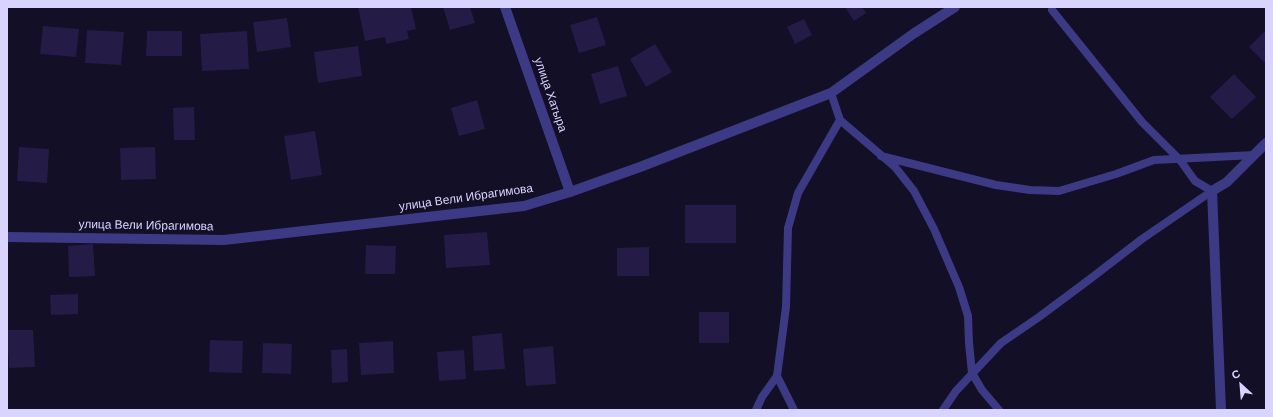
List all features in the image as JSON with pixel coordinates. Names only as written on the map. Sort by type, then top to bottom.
[{"type":"street","name":"улица Хатыра","points":[[505,7],[570,192]]},
{"type":"street","name":"улица Вели Ибрагимова","points":[[7,237],[224,240],[524,206],[570,192],[640,167],[831,93],[913,34],[955,7]]},
{"type":"street","points":[[1221,410],[1212,191],[1227,182],[1266,143]]},
{"type":"lane","points":[[943,410],[956,391],[1001,342],[1090,279],[1142,239],[1212,191],[1195,181],[1180,160],[1142,122],[1052,10]]},
{"type":"lane","points":[[831,93],[840,120],[895,167],[914,191],[934,229],[960,287],[968,316],[972,373],[982,390],[999,410]]},
{"type":"lane","points":[[756,410],[762,397],[777,376],[786,307],[788,228],[798,192],[840,120]]},
{"type":"lane","points":[[881,156],[996,185],[1030,190],[1059,191],[1116,174],[1154,160],[1180,160],[1255,155]]},
{"type":"lane","points":[[777,376],[794,410]]},
{"type":"building","points":[[358,7],[411,7],[416,29],[407,31],[409,39],[386,44],[385,37],[365,41]]},
{"type":"building","points":[[443,7],[470,7],[475,23],[450,30]]},
{"type":"building","points":[[845,7],[862,7],[866,13],[854,21]]},
{"type":"building","points":[[597,17],[606,45],[579,53],[570,25]]},
{"type":"building","points":[[287,18],[291,47],[257,52],[253,22]]},
{"type":"building","points":[[804,19],[812,35],[795,44],[787,27]]},
{"type":"building","points":[[43,26],[79,29],[76,57],[40,54]]},
{"type":"building","points":[[87,30],[124,32],[121,65],[85,63]]},
{"type":"building","points":[[1266,30],[1266,64],[1249,47]]},
{"type":"building","points":[[147,31],[182,31],[182,56],[146,56]]},
{"type":"building","points":[[247,31],[249,69],[202,71],[200,34]]},
{"type":"building","points":[[655,44],[672,72],[646,87],[630,59]]},
{"type":"building","points":[[358,46],[362,76],[318,83],[314,52]]},
{"type":"building","points":[[618,66],[627,96],[600,104],[591,74]]},
{"type":"building","points":[[1234,74],[1256,97],[1232,119],[1210,97]]},
{"type":"building","points":[[477,100],[485,129],[459,136],[451,108]]},
{"type":"building","points":[[194,107],[195,140],[174,140],[173,108]]},
{"type":"building","points":[[315,131],[322,175],[291,180],[284,136]]},
{"type":"building","points":[[19,147],[49,149],[47,183],[17,181]]},
{"type":"building","points":[[155,147],[156,179],[121,180],[120,148]]},
{"type":"building","points":[[685,205],[736,205],[736,243],[685,243]]},
{"type":"building","points":[[487,232],[490,265],[446,268],[444,235]]},
{"type":"building","points":[[93,244],[95,276],[69,277],[68,246]]},
{"type":"building","points":[[366,245],[396,246],[395,274],[365,274]]},
{"type":"building","points":[[649,247],[649,276],[617,276],[617,248]]},
{"type":"building","points":[[78,294],[78,314],[51,315],[50,295]]},
{"type":"building","points":[[699,312],[729,312],[729,343],[699,343]]},
{"type":"building","points":[[7,330],[33,330],[35,367],[9,368]]},
{"type":"building","points":[[502,333],[505,369],[474,371],[472,336]]},
{"type":"building","points":[[210,340],[243,341],[242,373],[209,372]]},
{"type":"building","points":[[393,341],[394,373],[361,375],[359,343]]},
{"type":"building","points":[[263,343],[292,344],[291,374],[262,373]]},
{"type":"building","points":[[553,346],[556,384],[526,386],[523,349]]},
{"type":"building","points":[[347,349],[348,382],[332,383],[331,350]]},
{"type":"building","points":[[464,350],[466,379],[439,381],[437,352]]}]
